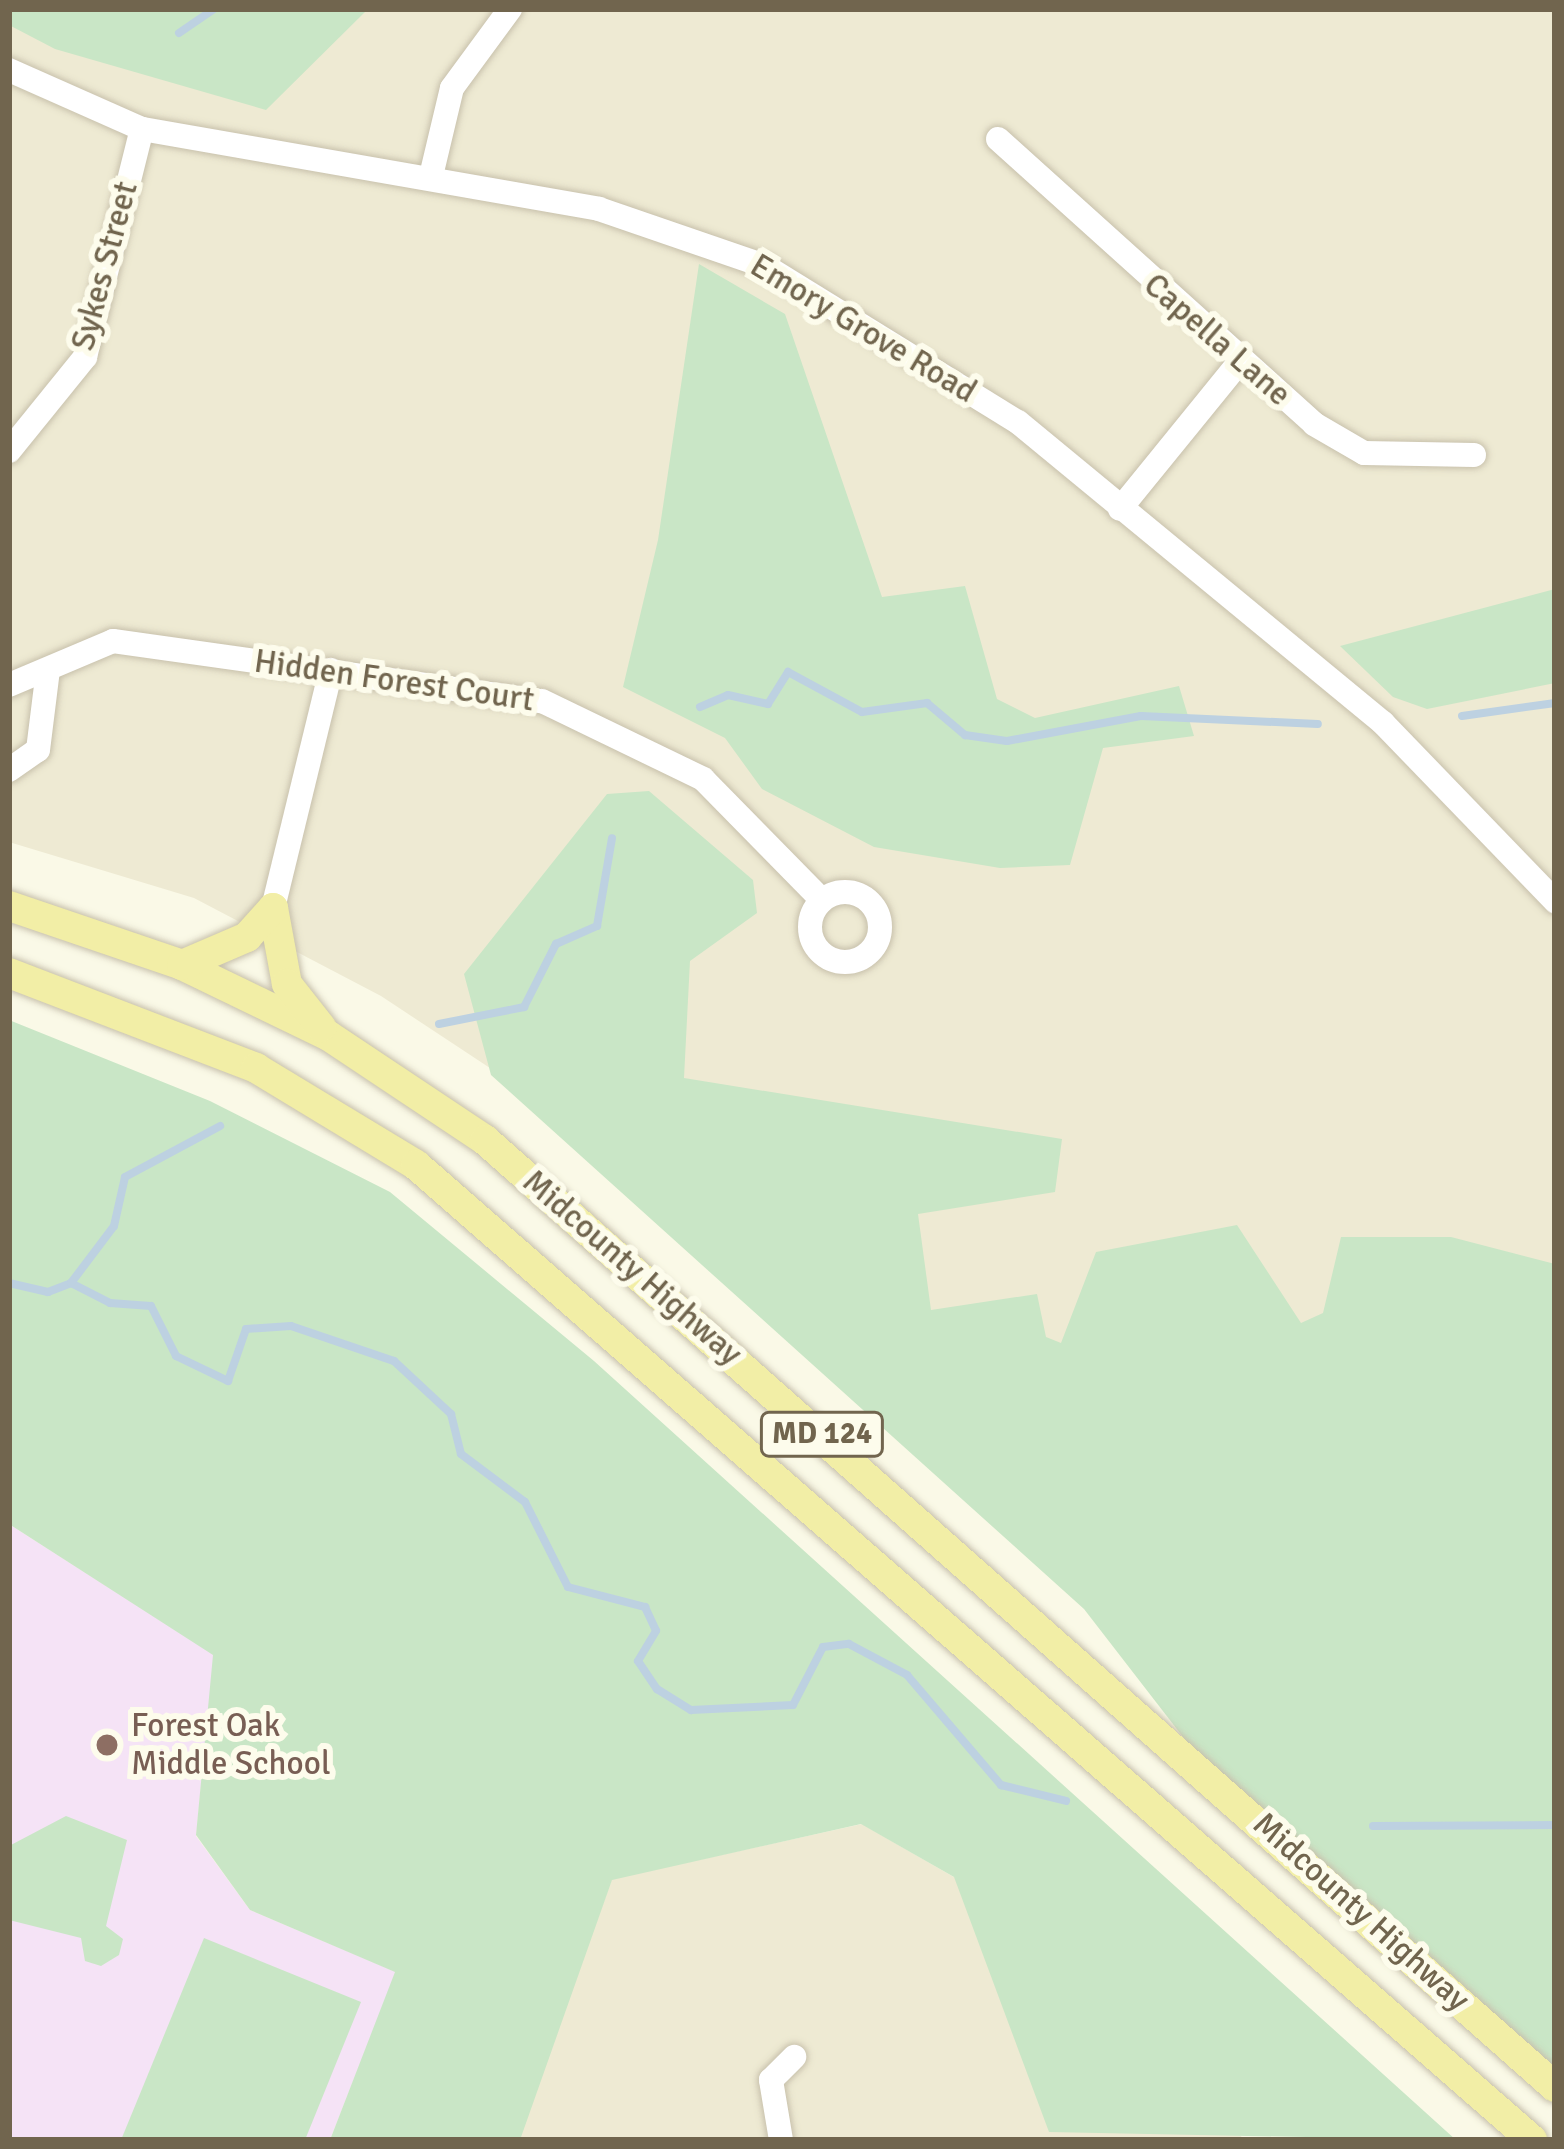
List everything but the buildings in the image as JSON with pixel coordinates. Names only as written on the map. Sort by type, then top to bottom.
[{"type":"main road","name":"Midcounty Highway","points":[[9,906],[182,965],[328,1036],[485,1140],[1555,2086]]},
{"type":"main road","points":[[182,965],[247,937],[273,908]]},
{"type":"main road","points":[[273,908],[287,984],[328,1036]]},
{"type":"main road","name":"Midcounty Highway","points":[[9,973],[256,1068],[416,1165],[1532,2140]]},
{"type":"street","points":[[431,176],[452,88],[510,9]]},
{"type":"street","name":"Emory Grove Road","points":[[9,70],[142,129],[599,209],[765,266],[1018,422],[1383,723],[1555,901]]},
{"type":"street","name":"Sykes Street","points":[[9,451],[85,357],[142,129]]},
{"type":"street","name":"Capella Lane","points":[[998,139],[1238,364],[1364,453],[1474,454]]},
{"type":"street","points":[[1120,509],[1238,364]]},
{"type":"street","name":"Hidden Forest Court","points":[[9,685],[113,641],[494,689],[628,734],[703,779],[822,900]]},
{"type":"street","points":[[9,770],[38,750],[54,692],[48,670]]},
{"type":"street","points":[[273,908],[331,670]]},
{"type":"street","points":[[781,2140],[772,2080],[794,2056]]},
{"type":"shaded area","points":[[9,9],[1555,9],[1555,2030],[567,1119],[381,996],[194,898],[9,842]]},
{"type":"shaded area","name":"Forest Oak Middle School","points":[[9,1524],[214,1655],[196,1836],[250,1910],[396,1972],[330,2140],[9,2140]]},
{"type":"shaded area","points":[[862,1824],[978,1891],[1245,2140],[517,2140],[612,1879]]},
{"type":"green space","points":[[9,9],[368,9],[266,110],[55,49],[9,25]]},
{"type":"green space","points":[[699,264],[785,314],[882,597],[965,586],[997,699],[1035,718],[1179,686],[1194,736],[1103,748],[1070,865],[1000,868],[874,847],[762,789],[725,738],[623,687],[658,540]]},
{"type":"green space","points":[[1555,589],[1555,683],[1427,709],[1393,697],[1340,646]]},
{"type":"green space","points":[[649,791],[753,880],[757,913],[690,961],[684,1078],[1062,1139],[1055,1192],[918,1214],[931,1310],[1037,1294],[1046,1337],[1061,1343],[1096,1252],[1237,1225],[1301,1323],[1323,1313],[1341,1237],[1451,1237],[1555,1264],[1555,2087],[1217,1781],[1084,1609],[491,1075],[464,974],[607,794]]},
{"type":"green space","points":[[9,1020],[210,1101],[390,1192],[594,1361],[1456,2140],[1049,2132],[954,1877],[861,1824],[612,1880],[520,2140],[330,2140],[395,1972],[250,1910],[196,1835],[213,1655],[9,1524]]},
{"type":"green space","points":[[66,1816],[127,1840],[106,1926],[123,1939],[119,1955],[101,1966],[85,1961],[81,1938],[9,1920],[9,1846]]},
{"type":"green space","points":[[204,1938],[361,2002],[305,2140],[121,2140]]},
{"type":"waterway","points":[[179,33],[214,9]]},
{"type":"waterway","points":[[700,707],[728,695],[768,704],[788,672],[862,712],[927,703],[965,735],[1007,741],[1141,716],[1318,724]]},
{"type":"waterway","points":[[1462,716],[1555,703]]},
{"type":"waterway","points":[[439,1024],[524,1007],[556,944],[597,926],[612,838]]},
{"type":"waterway","points":[[71,1283],[114,1226],[125,1177],[220,1126]]},
{"type":"waterway","points":[[9,1283],[48,1292],[71,1283],[110,1303],[151,1306],[176,1356],[228,1381],[246,1329],[291,1326],[394,1361],[451,1414],[461,1454],[525,1502],[568,1587],[645,1607],[656,1631],[638,1661],[657,1689],[691,1710],[793,1705],[823,1647],[849,1644],[907,1675],[1001,1785],[1066,1801]]},
{"type":"waterway","points":[[1373,1826],[1555,1825]]},
{"type":"place","name":"Forest Oak Middle School","points":[[107,1745]]}]
